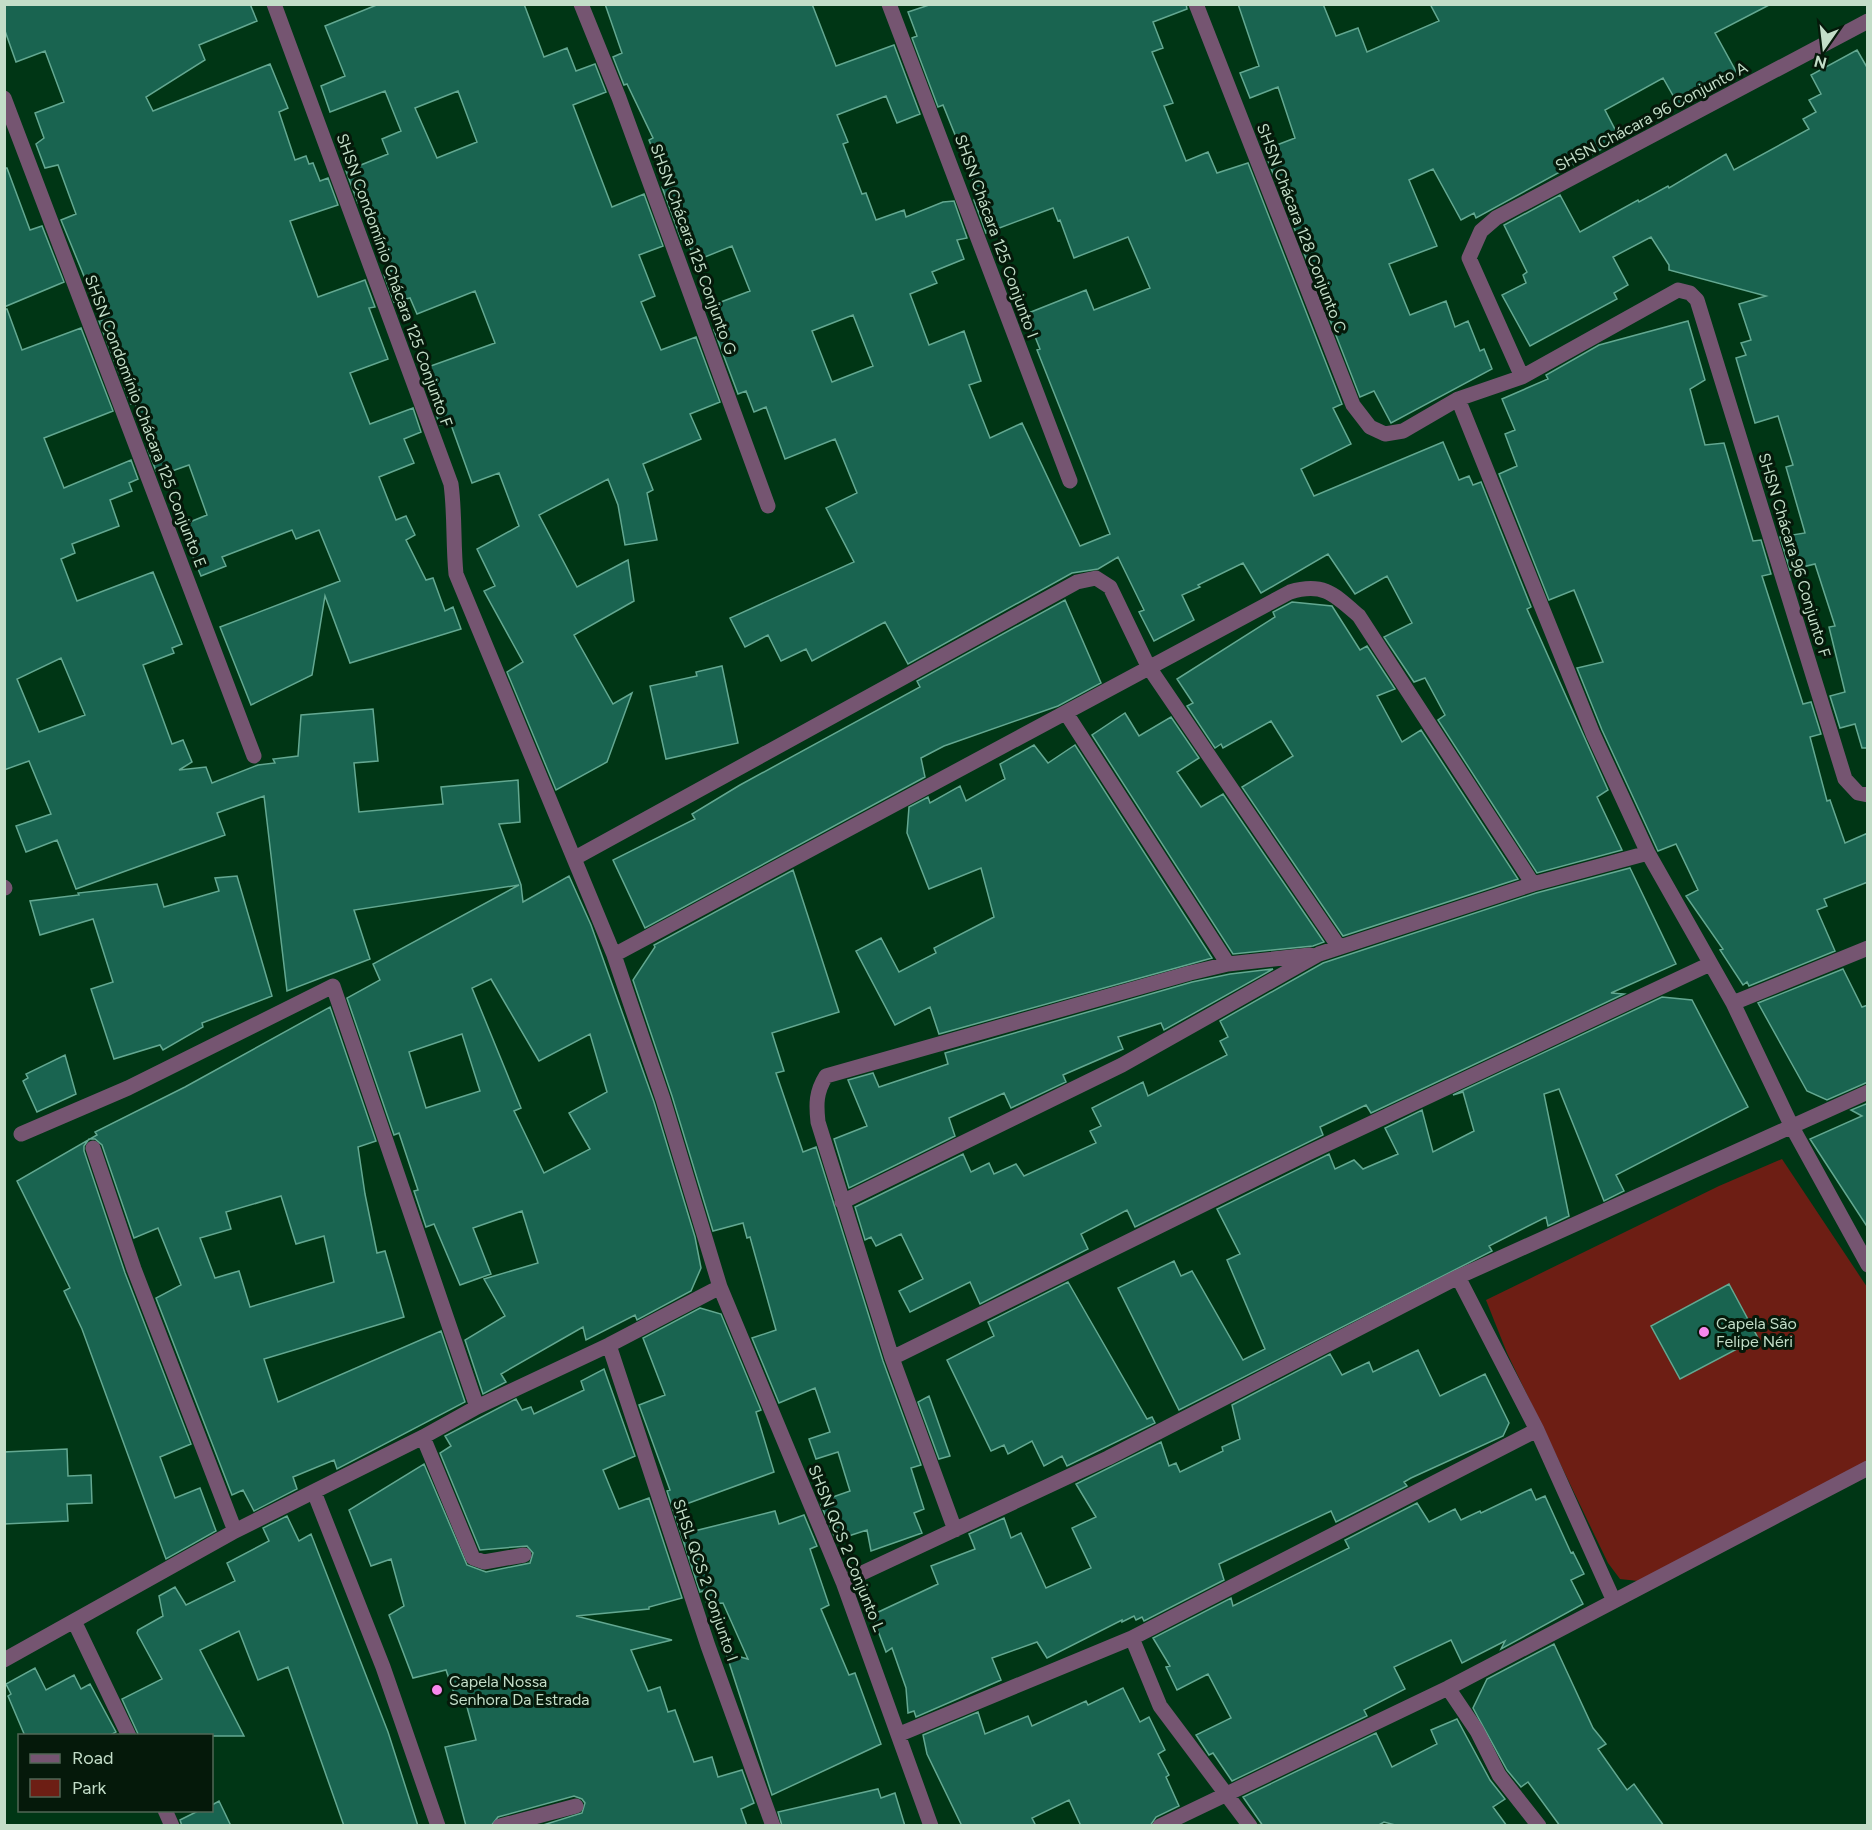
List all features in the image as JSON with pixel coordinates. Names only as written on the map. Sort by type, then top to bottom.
[{"type":"street","name":"SHSN Condomínio Chácara 125 Conjunto F","points":[[274,4],[451,484],[456,574],[614,955]]},
{"type":"street","name":"SHSN Chácara 125 Conjunto G","points":[[581,4],[619,98],[768,506]]},
{"type":"street","name":"SHSN Chácara 125 Conjunto I","points":[[889,4],[1070,481]]},
{"type":"street","name":"SHSN Chácara 128 Conjunto C","points":[[1196,4],[1353,405],[1370,427],[1385,434],[1403,431],[1458,399]]},
{"type":"street","name":"SHSN Chácara 96 Conjunto A","points":[[1522,377],[1469,258],[1481,231],[1496,218],[1868,21]]},
{"type":"street","name":"SHSN Condomínio Chácara 125 Conjunto E","points":[[4,98],[254,756]]},
{"type":"street","name":"SHSN Chácara 96 Conjunto F","points":[[1522,377],[1678,290],[1689,293],[1697,300],[1845,779],[1858,793],[1868,795]]},
{"type":"street","points":[[1522,377],[1458,399],[1593,734],[1648,853],[1733,1003],[1792,1127],[1868,1265]]},
{"type":"street","points":[[574,858],[1077,582],[1096,578],[1110,587],[1148,666],[1339,947]]},
{"type":"street","points":[[614,955],[1066,713],[1148,666],[1290,592],[1308,587],[1326,590],[1359,616],[1533,884]]},
{"type":"street","points":[[1066,713],[1228,964]]},
{"type":"street","points":[[842,1202],[1122,1065],[1319,954],[1533,884],[1648,853]]},
{"type":"street","points":[[1733,1003],[1868,948]]},
{"type":"street","points":[[955,1530],[892,1358],[827,1155],[816,1103],[818,1088],[826,1076],[1228,964],[1319,954]]},
{"type":"street","name":"SHSN QCS 2 Conjunto L","points":[[614,955],[663,1099],[720,1287],[843,1582],[900,1734],[931,1826]]},
{"type":"street","points":[[892,1358],[1310,1152],[1710,963]]},
{"type":"street","points":[[21,1134],[128,1088],[333,986],[477,1407]]},
{"type":"street","points":[[843,1582],[1108,1458],[1458,1277],[1868,1092]]},
{"type":"street","points":[[93,1148],[134,1269],[235,1531]]},
{"type":"street","points":[[1458,1277],[1537,1430],[1613,1599]]},
{"type":"street","points":[[4,1660],[235,1531],[423,1437],[477,1407],[609,1345],[720,1287]]},
{"type":"street","name":"SHSL QCS 2 Conjunto I","points":[[609,1345],[708,1646],[773,1826]]},
{"type":"street","points":[[900,1734],[1132,1638],[1537,1430]]},
{"type":"street","points":[[423,1437],[473,1558],[484,1562],[524,1555]]},
{"type":"street","points":[[1160,1826],[1448,1688],[1568,1626],[1613,1599],[1868,1467]]},
{"type":"street","points":[[314,1492],[383,1667],[438,1826]]},
{"type":"street","points":[[74,1621],[128,1734]]},
{"type":"street","points":[[1132,1638],[1160,1706],[1250,1826]]},
{"type":"street","points":[[1448,1688],[1477,1731],[1499,1775],[1539,1826]]},
{"type":"street","points":[[500,1826],[576,1806]]},
{"type":"street","points":[[166,1812],[172,1826]]},
{"type":"green space","points":[[1782,1159],[1867,1287],[1867,1465],[1638,1581],[1620,1579],[1608,1563],[1507,1353],[1486,1300],[1719,1186]]},
{"type":"building","points":[[4,4],[250,4],[257,21],[199,45],[205,60],[146,97],[153,111],[270,64],[288,108],[279,112],[295,160],[306,156],[309,164],[313,163],[320,181],[328,178],[338,205],[290,221],[318,297],[365,280],[375,307],[369,308],[388,359],[350,373],[370,424],[413,408],[421,432],[404,439],[414,463],[379,477],[396,520],[406,516],[415,535],[406,540],[426,580],[433,578],[445,611],[453,607],[461,629],[350,663],[325,596],[312,675],[251,705],[220,627],[340,581],[319,530],[296,539],[292,530],[222,557],[226,566],[201,576],[180,526],[207,515],[189,465],[172,471],[169,465],[156,471],[148,450],[151,448],[135,403],[131,404],[99,321],[102,320],[61,220],[76,214],[58,165],[45,168],[36,144],[44,138],[35,113],[64,102],[45,51],[16,62],[4,28]]},
{"type":"building","points":[[379,4],[524,4],[544,57],[567,48],[576,71],[595,64],[606,92],[573,105],[612,207],[644,194],[663,246],[639,255],[655,296],[641,302],[661,350],[696,337],[720,402],[690,414],[701,439],[643,464],[653,490],[647,493],[657,540],[625,545],[618,505],[608,479],[539,515],[577,587],[628,560],[634,601],[574,635],[613,704],[632,693],[607,762],[556,790],[507,672],[523,662],[484,591],[495,586],[477,549],[519,526],[499,473],[472,483],[450,422],[440,425],[431,401],[441,398],[428,367],[495,343],[475,291],[417,314],[410,298],[394,302],[384,275],[392,274],[367,203],[358,203],[346,171],[388,154],[382,139],[401,131],[385,91],[330,112],[321,86],[345,76],[325,26]],"holes":[[[458,91],[477,142],[437,158],[415,108]]]},
{"type":"building","points":[[605,4],[812,4],[836,66],[894,45],[920,114],[897,123],[886,96],[837,115],[848,142],[843,144],[862,194],[866,193],[876,220],[904,210],[906,217],[943,202],[954,201],[967,238],[957,240],[964,259],[932,272],[937,283],[910,294],[929,345],[964,331],[981,381],[969,385],[990,438],[1022,423],[1080,546],[1110,534],[1037,350],[1040,349],[1026,314],[1086,290],[1094,310],[1150,288],[1128,237],[1074,258],[1060,220],[1058,221],[1053,208],[986,233],[974,200],[981,199],[943,105],[938,107],[912,38],[917,36],[908,12],[932,4],[1186,4],[1187,9],[1153,22],[1163,48],[1152,52],[1173,103],[1164,106],[1186,161],[1208,152],[1217,173],[1248,163],[1342,404],[1333,408],[1351,444],[1301,469],[1314,496],[1443,442],[1459,480],[1469,476],[1473,485],[1481,482],[1531,607],[1527,609],[1608,790],[1597,797],[1622,850],[1537,873],[1438,720],[1445,715],[1425,678],[1414,682],[1384,637],[1412,623],[1387,576],[1355,594],[1328,554],[1261,593],[1243,563],[1198,585],[1200,587],[1182,595],[1194,620],[1154,641],[1139,612],[1144,610],[1118,557],[1098,569],[1072,573],[908,664],[885,622],[812,661],[806,649],[781,661],[768,635],[745,647],[730,618],[854,562],[826,508],[857,493],[835,439],[785,459],[766,407],[754,412],[746,391],[738,394],[714,330],[721,327],[713,305],[750,291],[732,246],[695,261],[686,237],[681,239],[662,187],[666,183],[649,140],[653,138],[627,84],[624,85],[613,57],[622,53]],"holes":[[[853,315],[873,366],[832,382],[812,331]]]},
{"type":"building","points":[[1238,4],[1323,4],[1336,36],[1358,28],[1367,52],[1439,21],[1430,4],[1771,4],[1715,33],[1738,75],[1679,106],[1663,78],[1605,110],[1620,139],[1476,218],[1474,213],[1461,220],[1433,169],[1409,180],[1437,246],[1389,264],[1410,315],[1446,301],[1455,327],[1468,321],[1480,351],[1484,349],[1492,369],[1391,423],[1374,391],[1360,397],[1267,158],[1273,157],[1269,148],[1295,138],[1278,87],[1250,98],[1240,73],[1259,66]]},
{"type":"building","points":[[1857,50],[1868,69],[1868,748],[1862,748],[1855,724],[1840,728],[1830,696],[1845,692],[1829,627],[1835,626],[1815,564],[1790,570],[1780,537],[1805,533],[1786,467],[1793,465],[1778,416],[1755,423],[1736,358],[1746,355],[1741,343],[1751,340],[1739,304],[1766,296],[1669,270],[1669,265],[1651,237],[1613,257],[1628,285],[1614,293],[1617,299],[1530,346],[1502,295],[1526,283],[1523,275],[1527,272],[1504,225],[1560,195],[1580,232],[1638,200],[1639,202],[1668,186],[1669,188],[1726,154],[1734,170],[1809,129],[1803,119],[1816,112],[1809,100],[1821,94],[1811,75]]},
{"type":"building","points":[[4,168],[7,168],[30,230],[42,226],[64,282],[4,307]]},
{"type":"building","points":[[4,309],[7,309],[22,350],[81,328],[113,411],[44,438],[64,488],[131,460],[138,479],[129,483],[132,491],[110,500],[119,526],[72,544],[75,553],[61,559],[77,601],[153,572],[182,644],[172,648],[174,653],[143,665],[172,744],[183,740],[192,762],[179,770],[206,767],[212,783],[258,765],[275,763],[273,759],[298,756],[301,715],[373,709],[378,761],[354,763],[359,812],[443,804],[441,787],[518,780],[520,822],[499,824],[521,885],[523,902],[569,876],[591,925],[654,1102],[695,1237],[701,1268],[691,1291],[637,1320],[635,1315],[586,1340],[583,1327],[501,1374],[506,1382],[483,1394],[465,1340],[505,1316],[484,1279],[538,1263],[522,1211],[473,1228],[491,1274],[460,1285],[434,1224],[426,1227],[414,1191],[418,1190],[399,1133],[394,1135],[347,998],[380,980],[373,964],[519,885],[354,910],[370,959],[287,991],[264,796],[217,813],[225,835],[76,889],[57,840],[26,852],[16,826],[51,814],[29,761],[4,770]],"holes":[[[61,658],[85,715],[39,732],[17,679]],[[491,979],[539,1061],[590,1034],[607,1092],[569,1113],[590,1149],[544,1173],[514,1111],[521,1108],[472,988]],[[462,1034],[480,1091],[426,1108],[409,1052]]]},
{"type":"building","points":[[1688,321],[1705,380],[1690,389],[1705,445],[1724,443],[1753,541],[1761,540],[1771,574],[1762,576],[1803,704],[1811,702],[1821,734],[1810,737],[1827,801],[1830,800],[1845,843],[1868,833],[1868,882],[1824,899],[1827,906],[1817,910],[1835,951],[1749,986],[1747,982],[1743,985],[1720,950],[1723,949],[1686,896],[1698,890],[1676,844],[1658,851],[1657,849],[1602,730],[1577,668],[1603,662],[1574,590],[1549,600],[1499,474],[1517,466],[1505,434],[1515,430],[1502,399],[1548,379],[1546,375],[1599,345]]},
{"type":"building","points":[[1065,600],[1101,683],[1058,706],[944,746],[921,758],[925,777],[645,928],[613,860],[695,819],[692,814],[740,785],[920,687],[917,681]]},
{"type":"building","points":[[1292,602],[1332,606],[1360,650],[1367,646],[1395,689],[1377,696],[1402,742],[1421,730],[1518,879],[1343,936],[1242,787],[1293,756],[1271,721],[1223,748],[1221,744],[1215,748],[1187,706],[1193,703],[1177,679],[1275,617],[1273,612]]},
{"type":"building","points":[[722,666],[738,743],[666,759],[650,686],[697,676],[696,672]]},
{"type":"building","points":[[1125,713],[1139,736],[1171,717],[1199,758],[1177,772],[1201,807],[1223,794],[1324,942],[1313,946],[1233,954],[1092,735]]},
{"type":"building","points":[[1034,745],[1048,763],[1075,745],[1212,958],[939,1034],[930,1007],[895,1025],[856,951],[881,938],[899,972],[936,953],[934,948],[994,917],[981,868],[929,889],[907,833],[909,807],[928,797],[930,803],[960,786],[966,801],[1005,779],[1000,764]]},
{"type":"building","points":[[1630,868],[1676,964],[1611,993],[1624,994],[1371,1113],[1366,1105],[1320,1127],[1323,1135],[1135,1227],[1127,1210],[1081,1234],[1088,1249],[980,1304],[970,1282],[910,1312],[899,1291],[923,1279],[901,1234],[876,1246],[871,1237],[865,1240],[855,1207],[963,1154],[971,1172],[989,1163],[994,1174],[1016,1164],[1024,1176],[1096,1143],[1090,1131],[1101,1126],[1092,1108],[1143,1082],[1148,1096],[1227,1055],[1220,1041],[1228,1037],[1220,1021],[1323,963],[1536,893]]},
{"type":"building","points":[[793,870],[839,1012],[772,1033],[784,1071],[776,1073],[803,1152],[816,1147],[883,1361],[921,1465],[911,1468],[924,1509],[914,1513],[922,1533],[871,1551],[867,1530],[836,1540],[821,1505],[828,1502],[827,1499],[850,1491],[838,1452],[816,1459],[809,1439],[830,1432],[815,1388],[779,1403],[752,1338],[776,1330],[750,1237],[747,1238],[743,1223],[713,1231],[672,1096],[633,980],[655,947],[654,945]]},
{"type":"building","points":[[237,876],[272,996],[202,1023],[203,1027],[163,1050],[160,1045],[114,1059],[91,989],[113,982],[93,919],[40,935],[30,901],[157,884],[164,907],[219,891],[215,878]]},
{"type":"building","points":[[1273,969],[1164,1030],[1161,1023],[1118,1037],[1123,1049],[1063,1075],[1066,1082],[1011,1108],[1004,1093],[949,1118],[955,1136],[849,1188],[834,1139],[867,1126],[848,1080],[873,1073],[879,1087],[948,1064],[945,1053],[1192,982],[1230,974]]},
{"type":"building","points":[[1843,969],[1862,1007],[1868,1005],[1868,1082],[1827,1100],[1807,1091],[1758,1003]]},
{"type":"building","points":[[1662,997],[1692,1000],[1748,1107],[1616,1175],[1624,1191],[1604,1201],[1559,1089],[1544,1094],[1569,1216],[1548,1226],[1546,1217],[1489,1246],[1492,1251],[1179,1410],[1118,1288],[1174,1261],[1181,1276],[1192,1271],[1243,1360],[1265,1349],[1227,1260],[1240,1254],[1217,1209],[1329,1154],[1335,1169],[1354,1160],[1363,1169],[1398,1154],[1385,1128],[1422,1110],[1433,1152],[1474,1131],[1463,1092],[1453,1095]]},
{"type":"building","points":[[330,1007],[376,1141],[358,1147],[365,1194],[377,1253],[385,1251],[404,1317],[264,1359],[278,1402],[441,1331],[465,1402],[337,1469],[334,1460],[293,1477],[297,1489],[254,1511],[243,1490],[232,1495],[156,1298],[181,1285],[158,1228],[134,1238],[102,1145],[95,1139],[90,1139],[97,1135],[95,1132],[185,1087]],"holes":[[[281,1196],[296,1244],[324,1236],[334,1282],[250,1307],[239,1271],[215,1278],[200,1238],[231,1229],[226,1212]]]},
{"type":"building","points":[[65,1055],[76,1094],[37,1112],[23,1081],[28,1078],[26,1074]]},
{"type":"building","points":[[1868,1103],[1868,1228],[1810,1139],[1862,1116],[1851,1110]]},
{"type":"building","points":[[88,1140],[84,1151],[125,1273],[191,1444],[160,1457],[175,1498],[200,1488],[216,1531],[166,1559],[82,1329],[64,1291],[70,1288],[17,1181]]},
{"type":"building","points":[[1068,1282],[1147,1419],[1152,1417],[1155,1423],[1067,1466],[1062,1456],[1044,1466],[1032,1441],[1008,1454],[1004,1445],[991,1451],[947,1360],[994,1336],[988,1322]]},
{"type":"building","name":"Capela São Felipe Néri","points":[[1729,1284],[1758,1338],[1680,1379],[1651,1326]]},
{"type":"building","points":[[700,1308],[721,1314],[761,1410],[756,1412],[774,1472],[678,1507],[686,1533],[775,1511],[779,1524],[804,1515],[817,1546],[810,1549],[829,1605],[821,1609],[849,1675],[855,1673],[881,1744],[772,1795],[726,1653],[748,1659],[723,1603],[707,1604],[703,1591],[700,1592],[667,1491],[670,1490],[639,1405],[665,1395],[643,1338]]},
{"type":"building","points":[[1418,1350],[1440,1396],[1485,1374],[1509,1423],[1503,1436],[1411,1478],[1404,1482],[1407,1486],[1336,1522],[1331,1511],[1219,1564],[1224,1580],[1144,1621],[1142,1617],[1136,1620],[1134,1616],[1122,1622],[1122,1620],[1047,1658],[1037,1642],[992,1658],[1001,1680],[916,1717],[914,1711],[908,1713],[906,1688],[892,1648],[886,1652],[872,1615],[938,1584],[931,1566],[975,1549],[969,1534],[1004,1518],[1011,1538],[1021,1533],[1046,1588],[1091,1568],[1072,1528],[1096,1517],[1076,1484],[1161,1442],[1169,1466],[1176,1463],[1180,1472],[1223,1451],[1222,1447],[1240,1439],[1232,1405],[1330,1354],[1342,1375],[1369,1362],[1373,1372]]},
{"type":"building","points":[[604,1369],[635,1456],[603,1470],[619,1509],[649,1498],[682,1598],[649,1607],[649,1609],[576,1616],[672,1640],[631,1650],[648,1691],[660,1687],[668,1712],[675,1710],[694,1762],[712,1757],[718,1777],[742,1770],[754,1803],[741,1809],[747,1826],[540,1826],[582,1813],[585,1803],[574,1796],[498,1817],[491,1826],[466,1826],[445,1747],[476,1740],[464,1696],[456,1699],[446,1670],[413,1678],[389,1615],[404,1606],[391,1559],[371,1566],[349,1510],[424,1464],[467,1565],[486,1572],[530,1563],[533,1553],[527,1546],[480,1550],[440,1453],[451,1446],[445,1436],[516,1399],[522,1410],[531,1407],[534,1414],[584,1390],[581,1381]]},
{"type":"building","points":[[929,1396],[950,1456],[939,1459],[918,1402]]},
{"type":"building","points":[[67,1449],[68,1476],[91,1475],[92,1503],[67,1504],[68,1521],[4,1524],[4,1452]]},
{"type":"building","points":[[1531,1489],[1536,1500],[1545,1496],[1571,1553],[1573,1552],[1584,1574],[1571,1580],[1583,1604],[1501,1649],[1505,1641],[1462,1663],[1451,1640],[1394,1667],[1405,1689],[1364,1710],[1367,1716],[1232,1781],[1213,1753],[1209,1755],[1196,1735],[1231,1718],[1208,1674],[1177,1690],[1166,1667],[1170,1666],[1153,1638],[1231,1598],[1233,1606],[1349,1548],[1345,1540],[1417,1503],[1429,1522],[1455,1509],[1461,1520]]},
{"type":"building","points":[[287,1516],[299,1541],[311,1534],[388,1732],[418,1826],[344,1826],[288,1667],[258,1680],[239,1631],[200,1650],[244,1736],[138,1734],[122,1699],[162,1679],[137,1633],[138,1630],[163,1616],[159,1596],[175,1587],[186,1605],[235,1581],[227,1563],[269,1541],[263,1528]]},
{"type":"building","points":[[1554,1644],[1593,1728],[1606,1744],[1598,1749],[1627,1790],[1634,1784],[1664,1826],[1560,1826],[1528,1782],[1521,1787],[1507,1770],[1473,1708],[1487,1679]]},
{"type":"building","points":[[35,1668],[46,1690],[74,1675],[81,1689],[90,1684],[116,1732],[112,1734],[24,1734],[8,1696],[11,1694],[6,1684]]},
{"type":"building","points":[[1123,1688],[1140,1722],[1149,1717],[1165,1750],[1158,1754],[1169,1775],[1166,1777],[1179,1806],[1156,1817],[1150,1826],[1081,1826],[1069,1800],[1032,1818],[1036,1826],[962,1826],[927,1754],[923,1735],[978,1712],[985,1734],[1028,1716],[1032,1726],[1086,1701],[1088,1705]]},
{"type":"building","points":[[1457,1719],[1490,1780],[1505,1799],[1493,1807],[1507,1826],[1399,1826],[1384,1822],[1377,1826],[1263,1826],[1243,1797],[1376,1733],[1392,1767],[1437,1744],[1431,1730]]},
{"type":"building","points":[[878,1789],[881,1798],[895,1793],[905,1826],[782,1826],[778,1812]]},
{"type":"building","points":[[219,1801],[231,1826],[182,1826],[180,1820],[196,1812],[213,1812],[213,1804]]},
{"type":"place","name":"Capela São Felipe Néri","points":[[1704,1332]]},
{"type":"place","name":"Capela Nossa Senhora Da Estrada","points":[[437,1690]]}]
